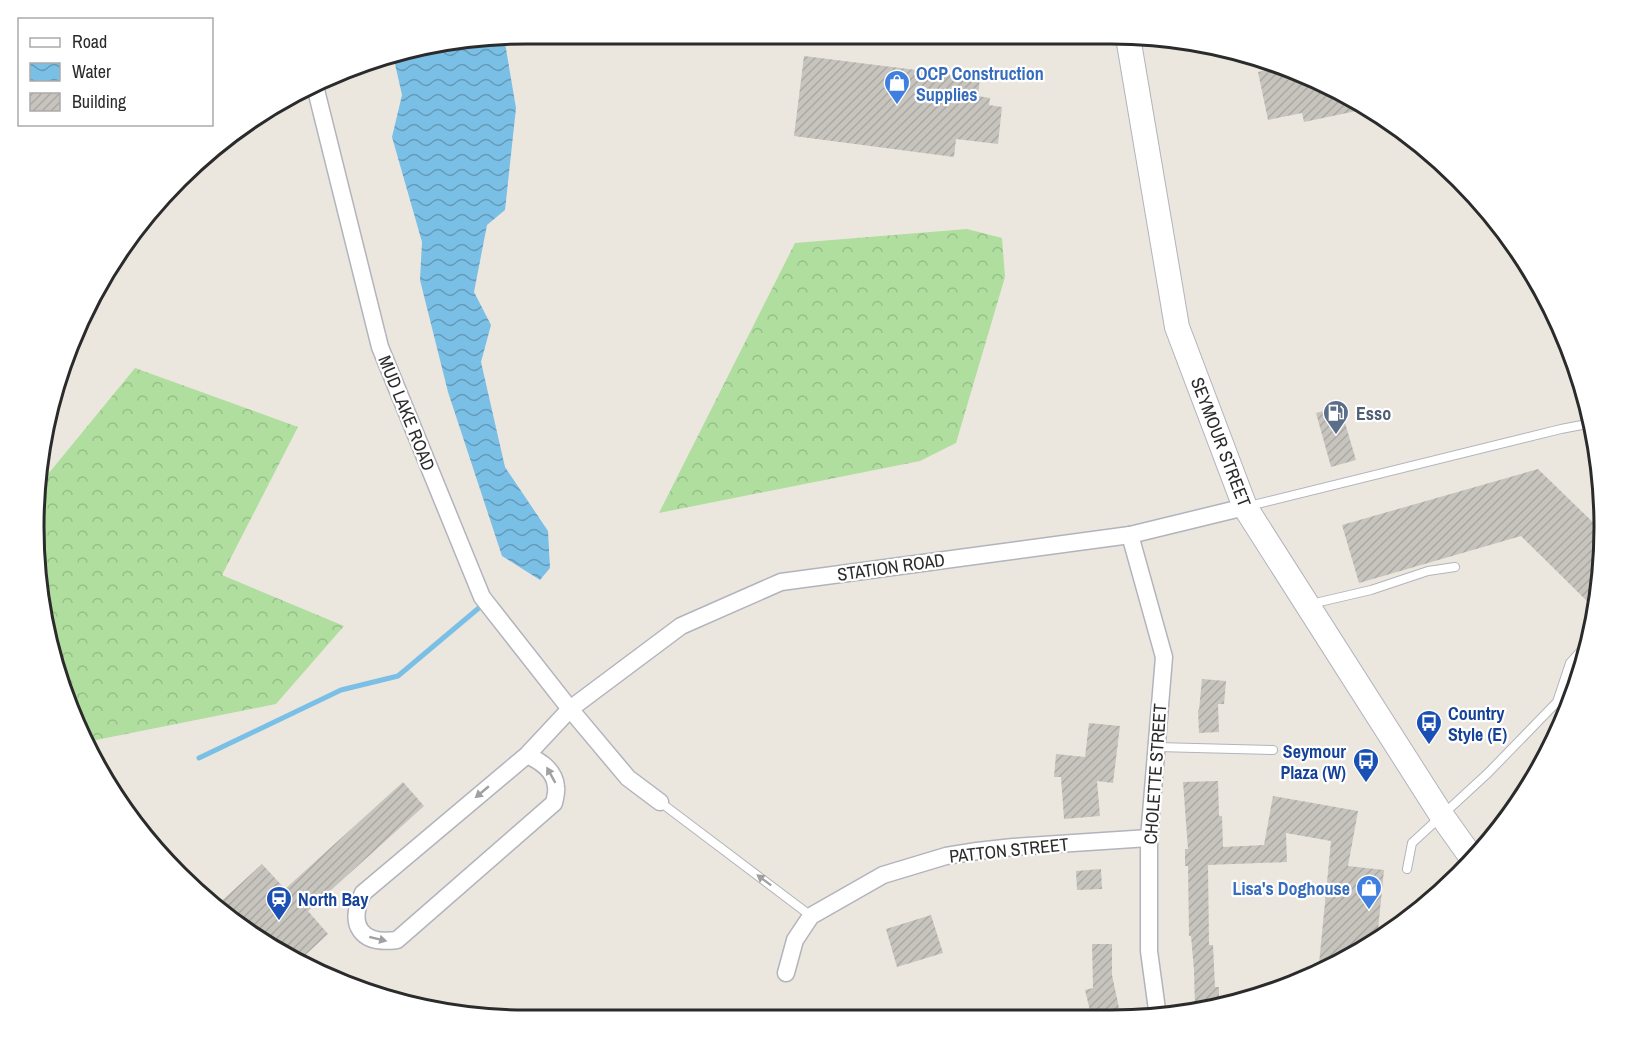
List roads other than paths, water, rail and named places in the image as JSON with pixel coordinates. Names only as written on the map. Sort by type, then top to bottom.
[{"type":"street","name":"SEYMOUR STREET","points":[[1129,45],[1177,327],[1245,507],[1442,816],[1468,853]]},
{"type":"street","name":"MUD LAKE ROAD","points":[[316,91],[380,347],[482,597],[570,709]]},
{"type":"street","name":"STATION ROAD","points":[[526,754],[543,763],[551,773],[556,786],[554,803],[397,940],[386,942],[374,940],[363,934],[356,923],[357,905],[363,893],[526,754],[570,709],[681,626],[781,582],[1130,535],[1245,507]]},
{"type":"street","name":"CHOLETTE STREET","points":[[1130,535],[1164,657],[1149,838],[1149,951],[1157,1008]]},
{"type":"street","points":[[570,709],[628,778],[660,802]]},
{"type":"street","name":"PATTON STREET","points":[[786,974],[795,940],[810,916],[883,875],[946,856],[1013,847],[1149,838]]},
{"type":"lane","points":[[1245,507],[1583,425]]},
{"type":"lane","points":[[1307,604],[1371,590],[1428,571],[1455,567]]},
{"type":"lane","points":[[1407,869],[1412,843],[1488,773],[1557,702],[1570,663],[1577,655]]},
{"type":"lane","points":[[1157,747],[1273,750]]},
{"type":"lane","points":[[660,802],[810,916]]},
{"type":"water","points":[[505,45],[516,108],[505,210],[487,225],[474,292],[491,325],[481,362],[505,467],[548,531],[550,568],[540,580],[502,556],[448,392],[420,280],[422,242],[392,137],[402,95],[395,62],[464,48]]},
{"type":"waterway","points":[[199,758],[341,690],[398,676],[480,607]]},
{"type":"place","name":"OCP Construction Supplies","points":[[897,106]]},
{"type":"place","name":"Esso","points":[[1336,436]]},
{"type":"place","name":"Country Style (E)","points":[[1429,746]]},
{"type":"place","name":"Seymour Plaza (W)","points":[[1366,784]]},
{"type":"place","name":"Lisa's Doghouse","points":[[1369,911]]},
{"type":"place","name":"North Bay","points":[[279,922]]}]
